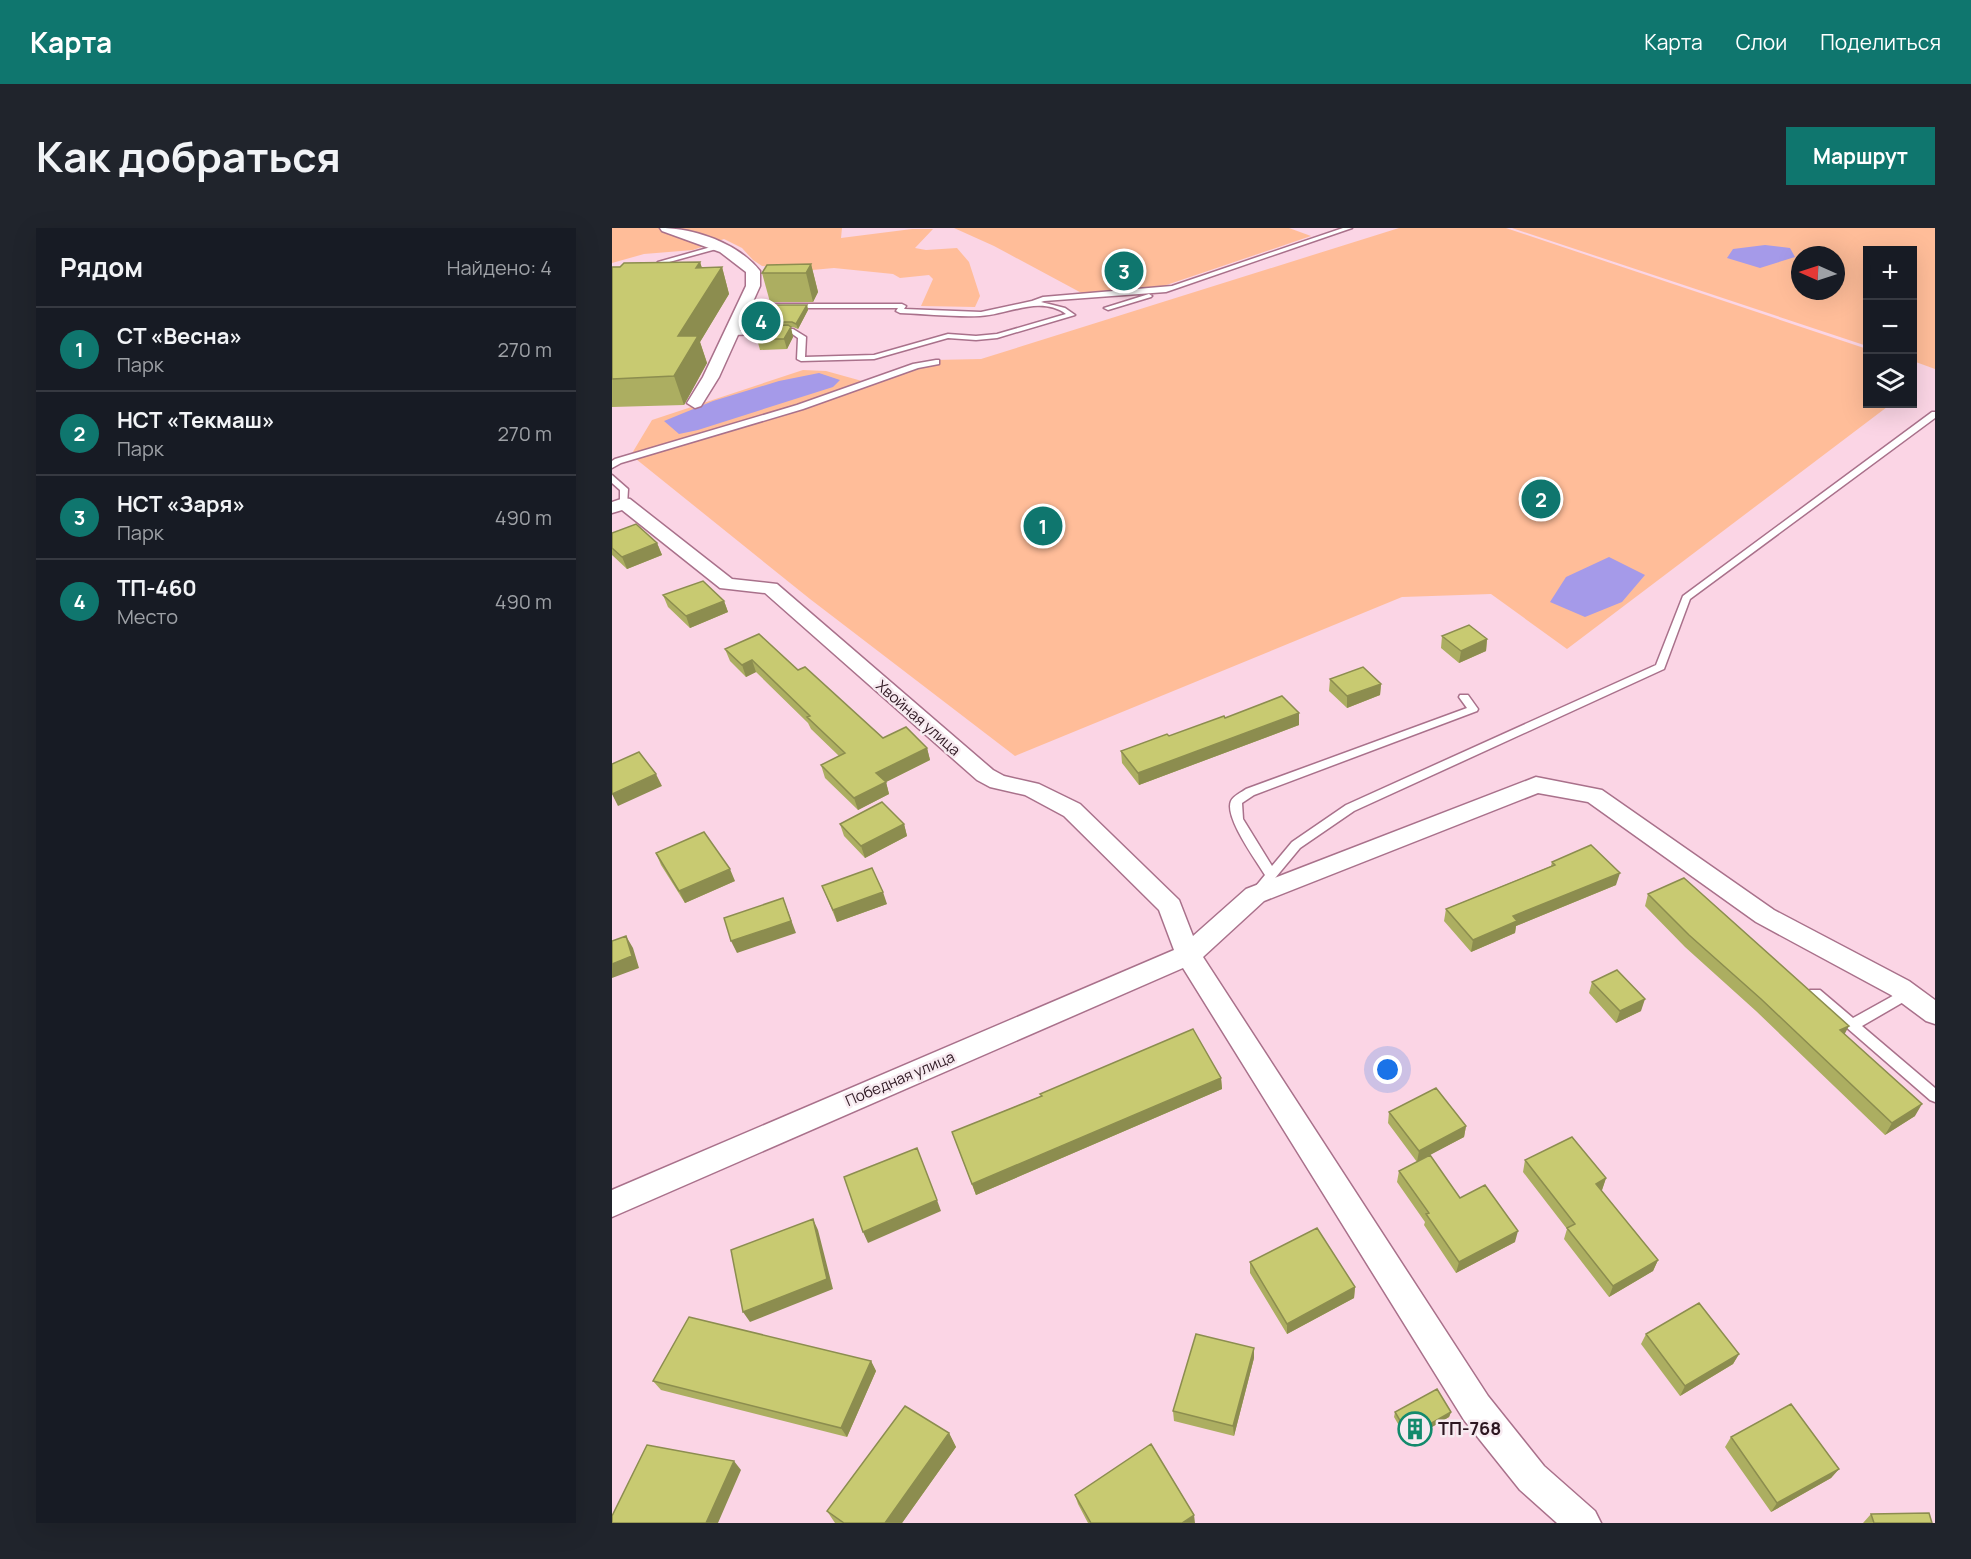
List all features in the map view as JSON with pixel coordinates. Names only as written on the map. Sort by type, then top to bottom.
[{"type":"street","points":[[666,228],[742,258],[753,270],[753,286],[711,377],[695,403]]},
{"type":"street","name":"Хвойная улица","points":[[618,506],[727,584],[770,588],[985,775],[998,782],[1031,789],[1072,810],[1170,906],[1188,955],[1476,1408],[1532,1478],[1583,1523]]},
{"type":"street","points":[[1255,895],[1536,785],[1594,795],[1765,915],[1906,993],[1935,1014]]},
{"type":"street","name":"Победная улица","points":[[612,1204],[1188,955],[1255,895]]},
{"type":"lane","points":[[1108,308],[1349,228]]},
{"type":"lane","points":[[641,282],[660,263],[718,247]]},
{"type":"lane","points":[[744,306],[902,306],[900,310],[981,314],[1057,297],[1172,288]]},
{"type":"lane","points":[[731,333],[793,330],[802,337],[801,359],[865,359],[948,336],[976,338],[997,336],[1071,315],[1063,309],[1034,303]]},
{"type":"lane","points":[[612,465],[618,461],[800,407],[916,366],[936,362]]},
{"type":"lane","points":[[1255,895],[1296,845],[1350,808],[1660,667],[1686,598],[1935,414]]},
{"type":"lane","points":[[612,478],[624,489],[618,506]]},
{"type":"lane","points":[[1271,875],[1237,819],[1236,802],[1250,792],[1473,709],[1464,697]]},
{"type":"lane","points":[[1852,1025],[1906,993]]},
{"type":"lane","points":[[1815,994],[1935,1096]]},
{"type":"shaded area","points":[[612,228],[842,228],[841,238],[912,229],[933,229],[915,248],[926,250],[957,248],[969,262],[980,296],[975,307],[921,306],[933,279],[929,275],[900,278],[893,274],[834,268],[812,270],[762,266],[742,248],[724,239],[693,250],[644,254],[612,263]]},
{"type":"shaded area","points":[[954,228],[1289,228],[1311,236],[1134,296],[1089,297],[994,246]]},
{"type":"shaded area","points":[[1399,228],[1506,228],[1863,348],[1863,408],[1886,408],[1567,649],[1491,594],[1402,597],[1015,756],[810,599],[631,455],[652,420],[803,370],[826,371],[862,381],[934,360],[981,359]]},
{"type":"shaded area","points":[[1512,228],[1935,228],[1935,369],[1917,362],[1917,246],[1863,246],[1863,345]]},
{"type":"shaded area","points":[[1765,245],[1790,248],[1791,258],[1760,268],[1727,258],[1733,249]]},
{"type":"shaded area","points":[[819,373],[840,380],[833,387],[698,430],[679,434],[664,421],[713,401],[779,381]]},
{"type":"shaded area","points":[[1609,557],[1645,575],[1622,602],[1585,617],[1550,602],[1566,577]]},
{"type":"building","points":[[700,262],[696,268],[722,267],[678,336],[698,336],[674,376],[612,379],[612,267],[620,267],[624,263]]},
{"type":"building","points":[[811,264],[806,273],[762,273],[767,265]]},
{"type":"building","points":[[763,305],[807,305],[796,324],[771,322],[773,319],[755,320]]},
{"type":"building","points":[[788,325],[791,327],[784,339],[757,339],[765,326]]},
{"type":"building","points":[[636,524],[657,543],[622,557],[612,548],[612,533]]},
{"type":"building","points":[[703,581],[724,601],[686,616],[663,595]]},
{"type":"building","points":[[1469,625],[1487,639],[1461,651],[1442,636]]},
{"type":"building","points":[[759,634],[798,670],[805,667],[883,738],[906,727],[927,748],[876,773],[886,782],[854,798],[821,765],[845,753],[752,660],[742,665],[725,649]]},
{"type":"building","points":[[1363,667],[1381,684],[1347,696],[1330,679]]},
{"type":"building","points":[[1282,696],[1299,713],[1138,773],[1121,751],[1167,734],[1169,736],[1224,716],[1225,718]]},
{"type":"building","points":[[639,752],[656,774],[612,794],[612,764]]},
{"type":"building","points":[[882,802],[904,824],[861,846],[840,824]]},
{"type":"building","points":[[704,832],[730,869],[679,891],[656,853]]},
{"type":"building","points":[[1591,845],[1620,873],[1513,916],[1517,921],[1473,940],[1446,909],[1555,865],[1552,862]]},
{"type":"building","points":[[872,868],[883,892],[833,910],[822,886]]},
{"type":"building","points":[[1684,878],[1849,1026],[1840,1030],[1922,1104],[1892,1123],[1761,999],[1689,935],[1648,894]]},
{"type":"building","points":[[783,898],[791,921],[731,941],[724,918]]},
{"type":"building","points":[[626,936],[632,956],[612,964],[612,941]]},
{"type":"building","points":[[1617,970],[1645,999],[1620,1011],[1592,982]]},
{"type":"building","points":[[1193,1029],[1221,1078],[972,1184],[952,1132],[1042,1096],[1040,1094]]},
{"type":"building","points":[[1436,1088],[1466,1126],[1419,1151],[1389,1112]]},
{"type":"building","points":[[1572,1137],[1606,1178],[1596,1184],[1658,1260],[1613,1286],[1567,1228],[1575,1224],[1525,1160]]},
{"type":"building","points":[[917,1148],[937,1200],[863,1232],[844,1177]]},
{"type":"building","points":[[1430,1155],[1460,1198],[1485,1185],[1518,1231],[1459,1262],[1426,1214],[1429,1213],[1399,1171]]},
{"type":"building","points":[[813,1219],[827,1279],[743,1312],[731,1250]]},
{"type":"building","points":[[1317,1228],[1355,1287],[1287,1324],[1250,1262]]},
{"type":"building","points":[[1699,1303],[1739,1354],[1685,1386],[1646,1334]]},
{"type":"building","points":[[689,1317],[871,1361],[841,1428],[653,1381]]},
{"type":"building","points":[[1196,1334],[1254,1348],[1233,1426],[1173,1411]]},
{"type":"building","name":"ТП-768","points":[[1437,1389],[1451,1412],[1409,1436],[1395,1412]]},
{"type":"building","points":[[1791,1404],[1839,1469],[1777,1503],[1731,1437]]},
{"type":"building","points":[[905,1406],[949,1433],[885,1523],[844,1523],[827,1511]]},
{"type":"building","points":[[1151,1444],[1194,1515],[1182,1523],[1091,1523],[1075,1495]]},
{"type":"building","points":[[647,1445],[734,1461],[706,1523],[612,1523],[612,1516]]},
{"type":"building","points":[[1929,1513],[1932,1523],[1874,1523],[1871,1514]]},
{"type":"place","name":"НСТ «Заря»","points":[[1124,271]]},
{"type":"place","name":"ТП-460","points":[[761,321]]},
{"type":"place","name":"НСТ «Текмаш»","points":[[1541,499]]},
{"type":"place","name":"СТ «Весна»","points":[[1043,526]]},
{"type":"place","name":"ТП-768","points":[[1415,1429]]}]
